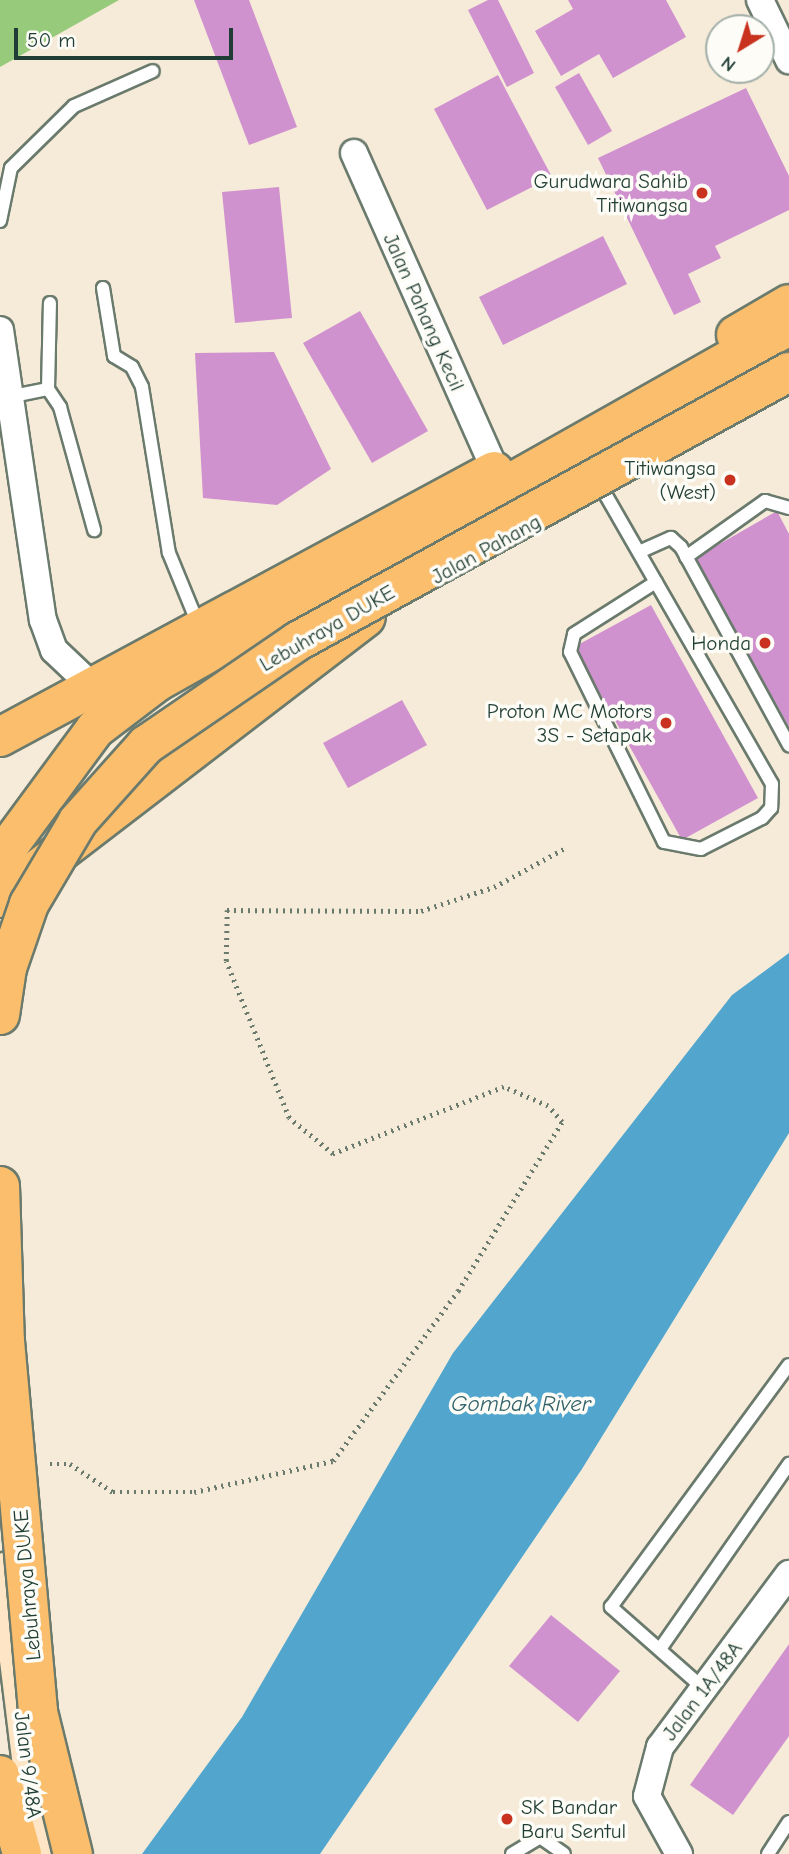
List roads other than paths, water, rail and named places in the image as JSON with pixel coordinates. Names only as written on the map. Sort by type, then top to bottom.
[{"type":"main road","points":[[0,737],[495,470],[789,304]]},
{"type":"main road","name":"Lebuhraya DUKE","points":[[1,886],[95,729],[157,682],[789,326]]},
{"type":"main road","name":"Lebuhraya DUKE","points":[[0,1015],[7,968],[29,904],[78,821],[146,745],[298,641],[789,372]]},
{"type":"main road","name":"Jalan Pahang","points":[[1,886],[364,618],[789,379]]},
{"type":"main road","name":"Lebuhraya DUKE","points":[[0,1186],[5,1341],[38,1712],[73,1854]]},
{"type":"main road","name":"Jalan 9/48A","points":[[0,1467],[12,1639],[34,1850]]},
{"type":"main road","points":[[0,1774],[34,1850]]},
{"type":"street","points":[[760,0],[789,60]]},
{"type":"street","name":"Jalan Pahang Kecil","points":[[354,153],[495,470]]},
{"type":"street","points":[[0,330],[43,620],[54,650],[92,686]]},
{"type":"street","name":"Jalan 1A/48A","points":[[679,1854],[647,1797],[660,1746],[789,1574]]},
{"type":"lane","points":[[0,222],[11,168],[74,106],[153,71]]},
{"type":"lane","points":[[103,288],[114,356],[132,367],[142,387],[169,553],[201,629]]},
{"type":"lane","points":[[50,303],[48,389],[60,407],[94,530]]},
{"type":"lane","points":[[8,397],[48,389]]},
{"type":"lane","points":[[600,485],[639,552],[772,784],[771,808],[762,818],[701,849],[664,842],[570,652],[573,634],[656,582]]},
{"type":"lane","points":[[686,557],[765,501],[789,508]]},
{"type":"lane","points":[[639,552],[671,538],[686,557],[789,745]]},
{"type":"lane","points":[[703,1688],[611,1607],[789,1364]]},
{"type":"lane","points":[[660,1649],[789,1464]]},
{"type":"lane","points":[[768,1854],[789,1822]]},
{"type":"lane","points":[[512,1854],[540,1837],[564,1854]]},
{"type":"water","name":"Gombak River","points":[[789,953],[789,1133],[582,1469],[320,1854],[142,1854],[242,1717],[453,1353],[732,995]]},
{"type":"place","name":"Gurudwara Sahib Titiwangsa","points":[[702,193]]},
{"type":"place","name":"Titiwangsa (West)","points":[[730,480]]},
{"type":"place","name":"Honda","points":[[765,643]]},
{"type":"place","name":"Proton MC Motors 3S - Setapak","points":[[666,723]]},
{"type":"place","name":"SK Bandar Baru Sentul","points":[[507,1819]]}]
